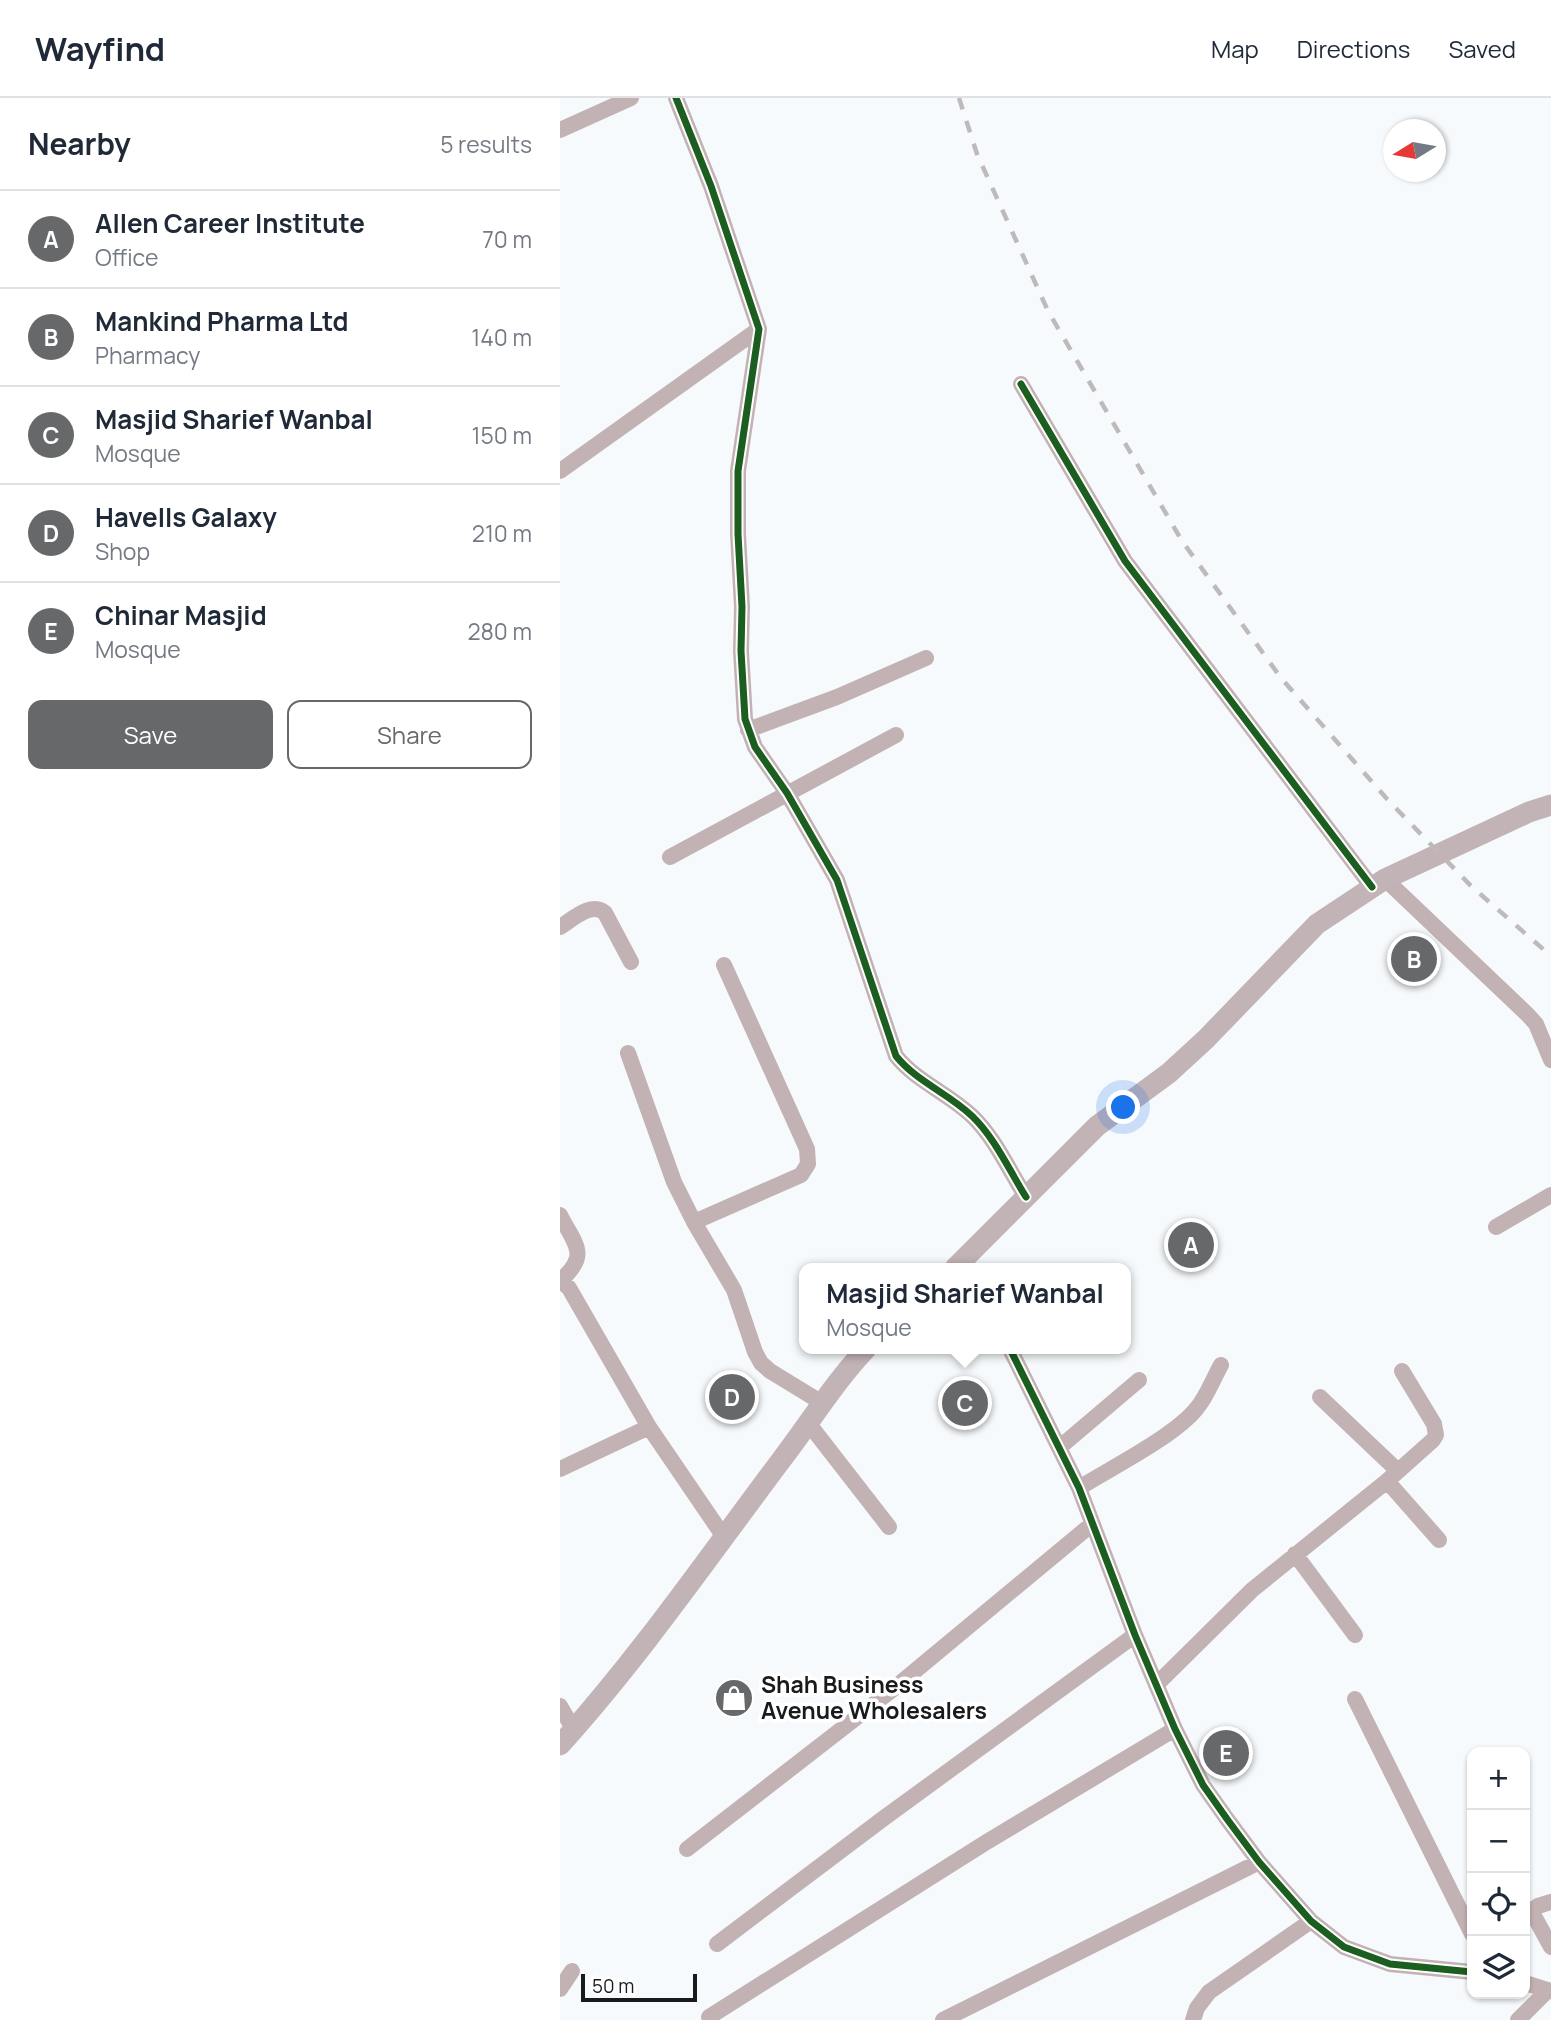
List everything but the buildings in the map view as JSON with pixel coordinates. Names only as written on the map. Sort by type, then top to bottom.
[{"type":"main road","points":[[965,1263],[1026,1196],[1097,1126],[1169,1073],[1206,1039],[1317,924],[1378,883],[1529,811],[1551,805]]},
{"type":"main road","points":[[567,1738],[649,1641],[862,1354]]},
{"type":"street","points":[[560,130],[631,98]]},
{"type":"street","points":[[676,98],[711,186],[758,329],[738,471],[741,651],[748,730],[755,747],[787,793],[837,880],[897,1056],[912,1074],[947,1097],[983,1128],[1026,1196]]},
{"type":"street","points":[[560,471],[758,329]]},
{"type":"street","points":[[1021,384],[1125,561],[1378,883],[1528,1015],[1536,1024],[1551,1060]]},
{"type":"street","points":[[748,730],[836,697],[926,658]]},
{"type":"street","points":[[670,857],[896,735]]},
{"type":"street","points":[[560,927],[589,910],[596,907],[601,909],[606,913],[631,962]]},
{"type":"street","points":[[694,1222],[801,1175],[806,1169],[809,1156],[723,964]]},
{"type":"street","points":[[628,1053],[674,1182],[734,1290],[750,1342],[761,1363],[824,1404]]},
{"type":"street","points":[[1496,1227],[1551,1195]]},
{"type":"street","points":[[560,1215],[578,1256],[574,1269],[560,1280],[569,1288],[649,1427],[724,1537]]},
{"type":"street","points":[[1013,1354],[1079,1488],[1135,1635],[1175,1729],[1203,1785],[1259,1862],[1311,1921],[1344,1947],[1379,1961],[1467,1971]]},
{"type":"street","points":[[1079,1488],[1170,1432],[1191,1415],[1221,1365]]},
{"type":"street","points":[[1156,1685],[1252,1590],[1393,1476],[1433,1440],[1436,1429],[1402,1371]]},
{"type":"street","points":[[1060,1447],[1139,1380]]},
{"type":"street","points":[[1320,1397],[1393,1476],[1439,1540]]},
{"type":"street","points":[[809,1424],[888,1527]]},
{"type":"street","points":[[560,1469],[649,1427]]},
{"type":"street","points":[[687,1849],[892,1690],[1092,1524]]},
{"type":"street","points":[[1295,1554],[1355,1635]]},
{"type":"street","points":[[717,1944],[1135,1635]]},
{"type":"street","points":[[1355,1699],[1467,1924]]},
{"type":"street","points":[[560,1706],[567,1738]]},
{"type":"street","points":[[709,2017],[985,1843],[1175,1729]]},
{"type":"street","points":[[943,2020],[1259,1862]]},
{"type":"street","points":[[1551,1902],[1534,1909],[1534,1916],[1551,1947]]},
{"type":"street","points":[[1193,2020],[1197,2008],[1209,1992],[1311,1921]]},
{"type":"street","points":[[560,1989],[572,1972]]},
{"type":"street","points":[[1530,1985],[1550,1991]]},
{"type":"street","points":[[1518,2020],[1550,1991]]},
{"type":"railway","points":[[959,98],[977,154],[1048,311],[1182,541],[1281,678],[1387,799],[1471,886],[1551,956]]},
{"type":"cycle path","points":[[676,98],[711,186],[759,329],[738,471],[745,719],[755,747],[787,793],[837,880],[896,1056],[913,1073],[972,1116],[995,1144],[1026,1197]]},
{"type":"cycle path","points":[[1021,384],[1125,561],[1372,887]]},
{"type":"cycle path","points":[[1012,1354],[1079,1488],[1135,1635],[1175,1729],[1203,1785],[1227,1819],[1259,1862],[1311,1921],[1344,1947],[1390,1964],[1467,1972]]},
{"type":"place","name":"Mankind Pharma Ltd","points":[[1414,959]]},
{"type":"place","name":"Allen Career Institute","points":[[1191,1245]]},
{"type":"place","name":"Havells Galaxy","points":[[732,1397]]},
{"type":"place","name":"Masjid Sharief Wanbal","points":[[965,1403]]},
{"type":"place","name":"Shah Business Avenue Wholesalers","points":[[734,1698]]},
{"type":"place","name":"Chinar Masjid","points":[[1226,1753]]}]
